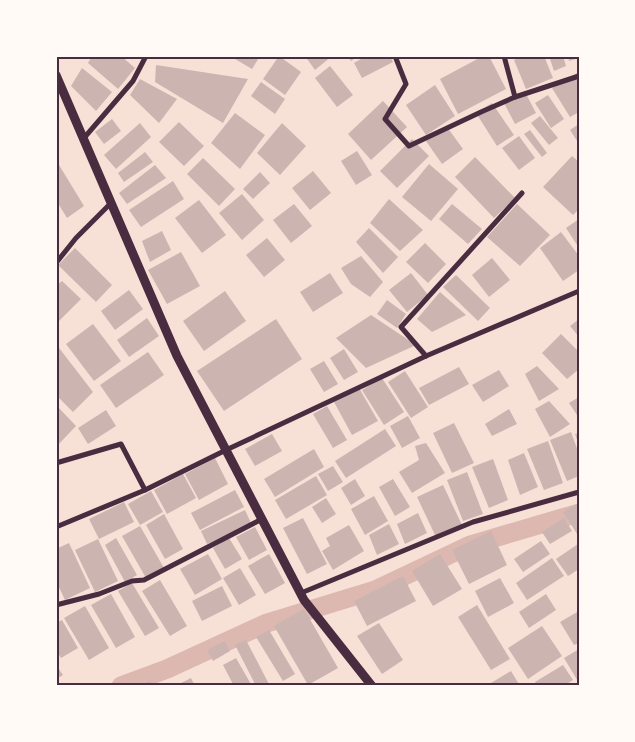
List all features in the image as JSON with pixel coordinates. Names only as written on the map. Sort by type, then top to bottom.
[{"type":"street","points":[[84,138],[133,80],[146,56]]},
{"type":"street","points":[[395,56],[406,84],[386,119],[409,146],[515,97],[579,76]]},
{"type":"street","points":[[504,56],[515,97]]},
{"type":"street","points":[[56,76],[177,356],[302,597],[368,685]]},
{"type":"street","points":[[426,356],[401,327],[522,193]]},
{"type":"street","points":[[56,263],[76,238],[111,202]]},
{"type":"street","points":[[56,527],[145,490],[426,356],[579,291]]},
{"type":"street","points":[[56,463],[121,444],[145,490]]},
{"type":"street","points":[[302,597],[473,522],[579,492]]},
{"type":"street","points":[[56,605],[100,594],[132,581],[144,580],[262,519]]},
{"type":"building","points":[[92,56],[121,56],[135,68],[118,89],[88,63]]},
{"type":"building","points":[[230,56],[260,56],[252,69]]},
{"type":"building","points":[[279,56],[301,72],[285,95],[263,79]]},
{"type":"building","points":[[305,56],[332,56],[315,70]]},
{"type":"building","points":[[348,56],[358,56],[351,61]]},
{"type":"building","points":[[366,56],[390,56],[393,62],[362,78],[354,63]]},
{"type":"building","points":[[483,56],[489,56],[506,89],[458,114],[440,79]]},
{"type":"building","points":[[523,56],[544,56],[553,78],[526,89],[514,60]]},
{"type":"building","points":[[549,56],[563,56],[566,66],[554,71]]},
{"type":"building","points":[[568,56],[579,56],[579,58],[569,61]]},
{"type":"building","points":[[156,65],[248,79],[223,123],[155,82]]},
{"type":"building","points":[[330,66],[353,95],[337,107],[315,78]]},
{"type":"building","points":[[82,68],[112,92],[96,111],[71,86]]},
{"type":"building","points":[[577,73],[579,76],[579,112],[570,117],[552,88]]},
{"type":"building","points":[[140,79],[177,99],[159,123],[130,95]]},
{"type":"building","points":[[261,82],[285,99],[275,114],[251,96]]},
{"type":"building","points":[[435,85],[455,116],[426,135],[406,105]]},
{"type":"building","points":[[525,92],[536,113],[515,124],[504,103]]},
{"type":"building","points":[[548,95],[564,119],[551,128],[535,103]]},
{"type":"building","points":[[383,101],[407,127],[371,160],[348,134]]},
{"type":"building","points":[[492,103],[514,135],[497,146],[476,113]]},
{"type":"building","points":[[235,113],[265,135],[240,169],[211,143]]},
{"type":"building","points":[[540,116],[558,138],[549,145],[531,123]]},
{"type":"building","points":[[112,119],[121,131],[104,144],[95,132]]},
{"type":"building","points":[[179,122],[204,146],[184,166],[159,142]]},
{"type":"building","points":[[140,123],[151,137],[116,169],[104,155]]},
{"type":"building","points":[[282,123],[306,146],[280,175],[257,153]]},
{"type":"building","points":[[579,124],[579,144],[570,130]]},
{"type":"building","points":[[447,127],[463,149],[442,164],[426,141]]},
{"type":"building","points":[[530,130],[547,153],[542,157],[524,134]]},
{"type":"building","points":[[519,136],[535,158],[519,170],[502,148]]},
{"type":"building","points":[[412,139],[429,156],[397,188],[380,171]]},
{"type":"building","points":[[357,151],[372,175],[356,185],[341,161]]},
{"type":"building","points":[[145,152],[153,162],[124,182],[118,173]]},
{"type":"building","points":[[572,156],[579,162],[579,209],[573,215],[543,187]]},
{"type":"building","points":[[475,157],[515,198],[494,218],[455,177]]},
{"type":"building","points":[[203,158],[235,189],[219,206],[187,174]]},
{"type":"building","points":[[56,160],[84,206],[67,218],[56,200]]},
{"type":"building","points":[[429,164],[458,189],[431,221],[402,197]]},
{"type":"building","points":[[155,165],[166,178],[127,204],[119,193]]},
{"type":"building","points":[[313,171],[331,193],[310,210],[292,188]]},
{"type":"building","points":[[260,172],[270,183],[253,199],[243,189]]},
{"type":"building","points":[[173,181],[184,199],[141,227],[129,210]]},
{"type":"building","points":[[242,194],[264,220],[242,240],[219,213]]},
{"type":"building","points":[[389,199],[423,230],[400,251],[370,223]]},
{"type":"building","points":[[199,200],[226,235],[202,253],[175,218]]},
{"type":"building","points":[[294,204],[312,226],[291,243],[273,220]]},
{"type":"building","points":[[452,204],[482,229],[468,244],[439,219]]},
{"type":"building","points":[[517,204],[550,235],[520,266],[487,237]]},
{"type":"building","points":[[579,219],[579,248],[566,228]]},
{"type":"building","points":[[369,228],[398,257],[383,273],[356,242]]},
{"type":"building","points":[[162,231],[171,250],[150,262],[142,241]]},
{"type":"building","points":[[561,232],[579,256],[579,270],[563,281],[540,248]]},
{"type":"building","points":[[267,238],[285,260],[264,277],[246,255]]},
{"type":"building","points":[[425,243],[446,264],[428,283],[406,262]]},
{"type":"building","points":[[75,248],[112,285],[96,302],[58,265]]},
{"type":"building","points":[[181,252],[200,286],[167,304],[148,270]]},
{"type":"building","points":[[361,256],[383,282],[370,297],[351,284],[341,268]]},
{"type":"building","points":[[492,258],[510,280],[489,297],[472,275]]},
{"type":"building","points":[[330,273],[343,293],[313,312],[300,292]]},
{"type":"building","points":[[411,273],[428,295],[407,312],[389,290]]},
{"type":"building","points":[[456,275],[490,308],[478,321],[443,287]]},
{"type":"building","points":[[62,281],[81,299],[56,324],[56,286]]},
{"type":"building","points":[[129,290],[143,309],[115,330],[101,311]]},
{"type":"building","points":[[225,291],[246,321],[204,351],[183,321]]},
{"type":"building","points":[[440,292],[466,315],[432,332],[417,319]]},
{"type":"building","points":[[387,300],[406,314],[397,328],[377,314]]},
{"type":"building","points":[[371,315],[416,345],[366,368],[336,338]]},
{"type":"building","points":[[147,318],[159,336],[129,357],[117,340]]},
{"type":"building","points":[[276,319],[302,359],[224,411],[197,371]]},
{"type":"building","points":[[579,319],[579,337],[570,326]]},
{"type":"building","points":[[93,324],[121,361],[94,381],[66,344]]},
{"type":"building","points":[[561,334],[579,352],[579,369],[567,379],[542,353]]},
{"type":"building","points":[[56,344],[93,392],[73,412],[56,395]]},
{"type":"building","points":[[344,349],[358,372],[344,380],[330,358]]},
{"type":"building","points":[[148,352],[164,375],[116,408],[100,385]]},
{"type":"building","points":[[324,361],[338,384],[324,392],[310,369]]},
{"type":"building","points":[[537,366],[559,389],[539,401],[525,374]]},
{"type":"building","points":[[459,367],[469,384],[429,405],[419,388]]},
{"type":"building","points":[[499,370],[509,386],[483,402],[472,385]]},
{"type":"building","points":[[405,371],[428,407],[411,418],[388,382]]},
{"type":"building","points":[[382,378],[404,412],[384,425],[362,390]]},
{"type":"building","points":[[359,388],[378,421],[352,435],[334,402]]},
{"type":"building","points":[[579,397],[579,414],[577,415],[569,403]]},
{"type":"building","points":[[549,401],[570,424],[550,437],[535,409]]},
{"type":"building","points":[[327,406],[347,440],[333,448],[313,414]]},
{"type":"building","points":[[58,407],[76,426],[56,447],[56,409]]},
{"type":"building","points":[[509,409],[517,424],[492,436],[485,424]]},
{"type":"building","points":[[106,410],[116,426],[88,444],[78,428]]},
{"type":"building","points":[[408,416],[420,438],[402,448],[390,426]]},
{"type":"building","points":[[454,423],[474,463],[452,473],[433,433]]},
{"type":"building","points":[[385,429],[396,446],[346,478],[335,461]]},
{"type":"building","points":[[571,432],[579,454],[579,476],[567,481],[550,440]]},
{"type":"building","points":[[579,433],[579,445],[575,434]]},
{"type":"building","points":[[272,434],[282,451],[255,466],[245,449]]},
{"type":"building","points":[[548,441],[563,483],[544,490],[527,449]]},
{"type":"building","points":[[426,443],[445,473],[412,493],[399,472],[419,460],[415,446]]},
{"type":"building","points":[[314,449],[324,467],[275,497],[264,479]]},
{"type":"building","points":[[524,453],[538,487],[520,495],[508,460]]},
{"type":"building","points":[[215,458],[228,484],[199,500],[185,474]]},
{"type":"building","points":[[493,459],[508,500],[489,508],[472,467]]},
{"type":"building","points":[[333,466],[343,482],[328,491],[318,474]]},
{"type":"building","points":[[467,472],[483,514],[463,521],[447,480]]},
{"type":"building","points":[[183,474],[196,498],[167,514],[154,490]]},
{"type":"building","points":[[316,476],[327,495],[286,519],[275,500]]},
{"type":"building","points":[[355,479],[365,496],[351,505],[341,488]]},
{"type":"building","points":[[393,479],[410,507],[395,516],[379,487]]},
{"type":"building","points":[[443,485],[462,525],[436,537],[417,497]]},
{"type":"building","points":[[235,490],[244,507],[200,530],[191,513]]},
{"type":"building","points":[[151,491],[163,512],[140,525],[128,504]]},
{"type":"building","points":[[374,496],[388,521],[365,535],[351,509]]},
{"type":"building","points":[[326,498],[336,514],[322,523],[312,507]]},
{"type":"building","points":[[124,502],[134,522],[99,539],[89,519]]},
{"type":"building","points":[[579,503],[579,537],[563,512]]},
{"type":"building","points":[[245,510],[251,523],[207,544],[201,531]]},
{"type":"building","points":[[418,513],[427,533],[405,544],[397,524]]},
{"type":"building","points":[[164,514],[183,549],[165,559],[146,525]]},
{"type":"building","points":[[303,518],[327,564],[307,574],[283,528]]},
{"type":"building","points":[[564,518],[572,531],[550,544],[542,532]]},
{"type":"building","points":[[389,524],[399,544],[377,555],[369,535]]},
{"type":"building","points":[[349,525],[364,551],[333,570],[322,551],[330,546],[326,538]]},
{"type":"building","points":[[140,526],[164,568],[146,578],[122,536]]},
{"type":"building","points":[[255,527],[267,550],[249,560],[236,537]]},
{"type":"building","points":[[491,531],[507,565],[469,584],[452,550]]},
{"type":"building","points":[[116,538],[137,575],[125,582],[105,545]]},
{"type":"building","points":[[229,538],[242,559],[225,569],[213,548]]},
{"type":"building","points":[[98,539],[118,581],[95,592],[75,550]]},
{"type":"building","points":[[541,541],[550,554],[523,572],[514,559]]},
{"type":"building","points":[[69,543],[90,588],[65,600],[56,581],[56,549]]},
{"type":"building","points":[[578,544],[579,569],[568,576],[556,559]]},
{"type":"building","points":[[208,554],[222,579],[195,595],[180,569]]},
{"type":"building","points":[[269,554],[285,583],[265,594],[248,566]]},
{"type":"building","points":[[440,554],[462,589],[433,606],[412,571]]},
{"type":"building","points":[[552,558],[564,576],[527,600],[516,583]]},
{"type":"building","points":[[240,568],[256,595],[239,605],[223,578]]},
{"type":"building","points":[[403,576],[416,601],[367,626],[354,601]]},
{"type":"building","points":[[500,578],[514,603],[488,617],[475,591]]},
{"type":"building","points":[[160,580],[187,626],[170,636],[142,591]]},
{"type":"building","points":[[132,583],[159,628],[145,636],[118,591]]},
{"type":"building","points":[[222,586],[232,606],[202,621],[192,601]]},
{"type":"building","points":[[111,594],[135,637],[116,648],[91,605]]},
{"type":"building","points":[[546,594],[556,610],[529,628],[519,612]]},
{"type":"building","points":[[477,605],[510,659],[491,670],[458,617]]},
{"type":"building","points":[[85,606],[109,648],[89,660],[64,618]]},
{"type":"building","points":[[304,609],[338,668],[308,685],[274,626]]},
{"type":"building","points":[[579,611],[579,643],[574,645],[560,622]]},
{"type":"building","points":[[62,620],[78,648],[61,658],[56,650],[56,623]]},
{"type":"building","points":[[379,623],[403,660],[382,674],[357,636]]},
{"type":"building","points":[[542,626],[562,656],[528,679],[508,648]]},
{"type":"building","points":[[269,630],[295,674],[283,681],[256,637]]},
{"type":"building","points":[[246,640],[270,686],[256,686],[235,645]]},
{"type":"building","points":[[225,641],[230,651],[213,661],[207,650]]},
{"type":"building","points":[[579,649],[579,683],[564,658]]},
{"type":"building","points":[[236,658],[252,686],[234,686],[223,665]]},
{"type":"building","points":[[56,665],[63,675],[56,679]]},
{"type":"building","points":[[563,665],[573,680],[564,686],[537,686],[535,682]]},
{"type":"building","points":[[511,671],[520,686],[493,686],[491,683]]},
{"type":"building","points":[[191,678],[195,686],[175,686]]},
{"type":"building","points":[[150,681],[152,686],[139,686]]},
{"type":"waterway","points":[[121,686],[167,669],[267,623],[375,590],[470,545],[579,513]]}]
